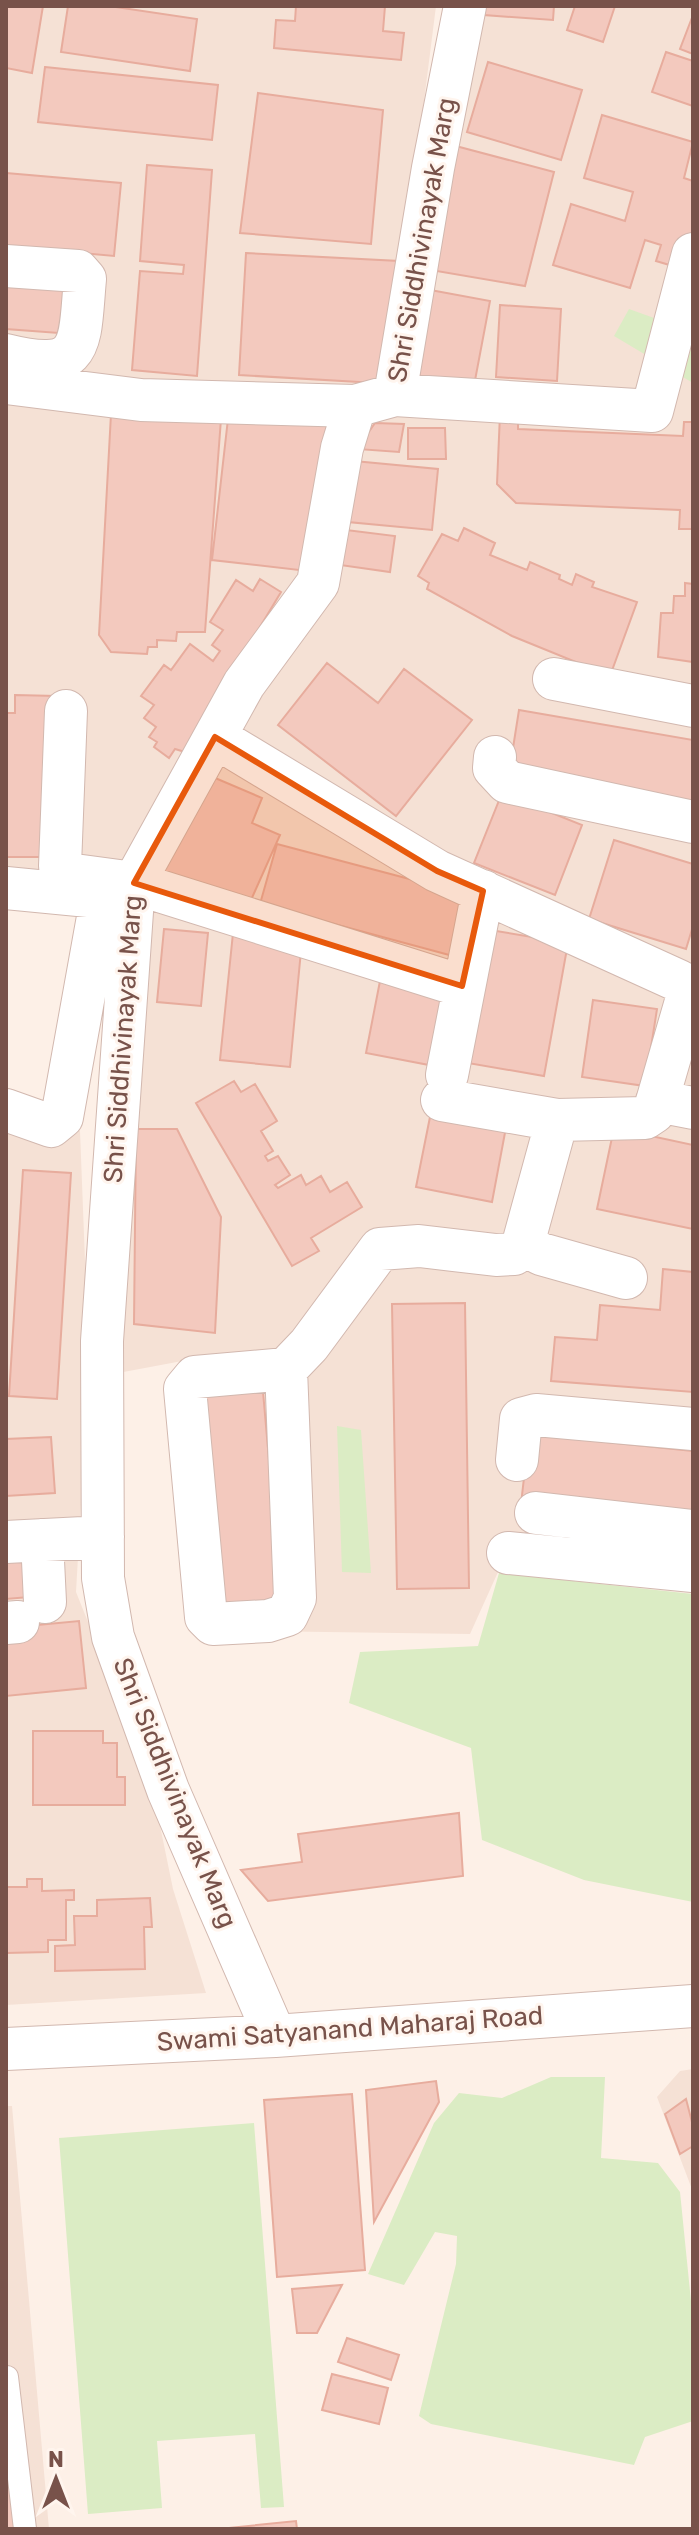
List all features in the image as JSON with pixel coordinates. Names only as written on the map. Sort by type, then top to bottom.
[{"type":"street","name":"Shri Siddhivinayak Marg","points":[[275,2036],[168,1790],[113,1637],[103,1578],[102,1341],[122,897],[244,684],[318,583],[342,448],[355,406],[395,395],[433,168],[465,6]]},
{"type":"street","points":[[395,395],[652,411],[693,254]]},
{"type":"street","points":[[6,266],[78,271],[85,279],[79,343],[68,357],[21,372]]},
{"type":"street","points":[[21,372],[141,400],[355,406]]},
{"type":"street","points":[[554,679],[693,706]]},
{"type":"street","points":[[66,711],[60,866],[67,874],[122,897],[462,986]]},
{"type":"street","points":[[215,737],[437,871],[483,891],[679,981],[689,991],[675,1104],[645,1118],[557,1120],[445,1088],[462,986],[483,891]]},
{"type":"street","points":[[495,757],[494,768],[507,782],[693,822]]},
{"type":"street","points":[[6,888],[122,897]]},
{"type":"street","points":[[6,1110],[51,1126],[62,1117],[122,897]]},
{"type":"street","points":[[286,1369],[295,1598],[287,1615],[268,1621],[213,1624],[206,1617],[185,1389],[195,1377],[286,1369],[309,1345],[380,1249],[419,1246],[496,1255],[514,1254],[523,1244],[557,1120]]},
{"type":"street","points":[[523,1244],[541,1254],[626,1278]]},
{"type":"street","points":[[517,1460],[521,1419],[536,1415],[693,1429]]},
{"type":"street","points":[[536,1513],[693,1531]]},
{"type":"street","points":[[23,1616],[24,1541],[103,1537]]},
{"type":"street","points":[[508,1553],[693,1571]]},
{"type":"street","name":"Swami Satyanand Maharaj Road","points":[[6,2049],[275,2036],[693,2006]]},
{"type":"lane","points":[[6,2370],[25,2529]]},
{"type":"highlighted area","points":[[215,737],[437,871],[483,891],[462,986],[134,883]]},
{"type":"shaded area","points":[[6,6],[436,6],[414,180],[468,6],[693,6],[693,1557],[579,1546],[498,1572],[470,1634],[190,1630],[209,1356],[118,1373],[106,904],[6,878],[6,372],[239,395],[6,367]]},
{"type":"shaded area","points":[[6,1101],[80,1131],[89,1365],[76,1592],[150,1777],[173,1889],[206,1993],[6,2005]]},
{"type":"shaded area","points":[[693,2069],[693,2192],[657,2097],[680,2071]]},
{"type":"shaded area","points":[[6,2106],[12,2106],[49,2529],[6,2529]]},
{"type":"green space","points":[[629,309],[693,332],[693,383],[614,336]]},
{"type":"green space","points":[[337,1426],[361,1430],[371,1573],[342,1572]]},
{"type":"green space","points":[[499,1573],[693,1594],[693,1902],[584,1880],[482,1840],[471,1748],[349,1703],[360,1652],[478,1646]]},
{"type":"green space","points":[[551,2077],[605,2077],[601,2158],[658,2163],[680,2192],[693,2321],[693,2421],[645,2437],[634,2465],[431,2424],[419,2416],[456,2264],[457,2236],[435,2232],[404,2285],[368,2274],[434,2123],[459,2093],[502,2098]]},
{"type":"green space","points":[[254,2123],[284,2507],[261,2508],[255,2434],[157,2441],[162,2508],[88,2514],[59,2138]]},
{"type":"building","points":[[6,6],[43,6],[32,73],[6,68]]},
{"type":"building","points":[[68,6],[109,6],[197,19],[190,71],[61,52]]},
{"type":"building","points":[[296,6],[385,6],[383,31],[404,33],[401,60],[274,48],[276,20],[295,21]]},
{"type":"building","points":[[485,6],[554,6],[553,20],[484,15]]},
{"type":"building","points":[[575,6],[615,6],[603,42],[567,30]]},
{"type":"building","points":[[693,15],[693,54],[680,49]]},
{"type":"building","points":[[666,52],[693,61],[693,106],[652,92]]},
{"type":"building","points":[[488,62],[582,90],[561,160],[467,132]]},
{"type":"building","points":[[45,67],[218,85],[212,140],[38,122]]},
{"type":"building","points":[[258,93],[383,110],[371,244],[240,233]]},
{"type":"building","points":[[602,115],[693,142],[684,178],[693,181],[693,235],[683,269],[656,261],[661,245],[645,240],[630,288],[553,265],[571,204],[625,221],[633,192],[584,178]]},
{"type":"building","points":[[452,145],[554,172],[525,286],[419,268]]},
{"type":"building","points":[[147,165],[212,170],[197,376],[132,370],[140,271],[183,274],[184,265],[140,261]]},
{"type":"building","points":[[6,173],[121,183],[114,256],[6,246]]},
{"type":"building","points":[[246,253],[399,261],[393,384],[239,375]]},
{"type":"building","points":[[6,271],[76,276],[72,334],[6,329]]},
{"type":"building","points":[[425,289],[490,301],[473,391],[419,385]]},
{"type":"building","points":[[500,305],[561,309],[557,381],[496,377]]},
{"type":"building","points":[[229,410],[333,421],[316,572],[212,560]]},
{"type":"building","points":[[111,414],[221,419],[205,632],[177,632],[176,641],[157,640],[157,647],[148,647],[147,654],[111,652],[99,635]]},
{"type":"building","points":[[500,414],[518,414],[518,429],[683,436],[684,422],[693,422],[693,529],[679,529],[680,510],[516,503],[497,484]]},
{"type":"building","points":[[375,423],[404,424],[399,452],[357,449]]},
{"type":"building","points":[[408,428],[445,428],[446,459],[408,459]]},
{"type":"building","points":[[354,461],[438,469],[432,530],[348,522]]},
{"type":"building","points":[[464,528],[495,543],[490,555],[527,570],[530,562],[560,575],[559,579],[572,585],[576,574],[594,582],[592,587],[637,602],[610,676],[512,636],[427,589],[429,583],[418,576],[442,534],[458,541]]},
{"type":"building","points":[[338,529],[395,536],[390,572],[333,564]]},
{"type":"building","points":[[260,579],[281,592],[185,752],[175,749],[169,758],[154,747],[157,742],[149,737],[156,727],[144,718],[154,705],[141,696],[164,665],[171,670],[190,644],[213,661],[220,651],[212,645],[223,630],[210,622],[236,580],[253,591]]},
{"type":"building","points":[[685,583],[693,584],[693,662],[658,657],[661,613],[673,613],[674,596],[685,596]]},
{"type":"building","points":[[327,663],[378,703],[404,669],[472,720],[396,816],[278,725]]},
{"type":"building","points":[[15,695],[56,696],[55,857],[6,857],[6,713],[15,713]]},
{"type":"building","points":[[519,710],[693,740],[693,815],[510,767]]},
{"type":"building","points":[[201,772],[262,798],[252,823],[280,835],[247,909],[157,870]]},
{"type":"building","points":[[502,793],[582,825],[555,895],[474,863]]},
{"type":"building","points":[[614,840],[693,864],[693,926],[686,949],[589,919]]},
{"type":"building","points":[[277,844],[470,895],[453,956],[260,904]]},
{"type":"building","points":[[164,929],[208,933],[201,1006],[157,1002]]},
{"type":"building","points":[[484,929],[568,943],[544,1076],[462,1062]]},
{"type":"building","points":[[233,933],[302,940],[290,1067],[220,1060]]},
{"type":"building","points":[[380,981],[442,993],[429,1065],[366,1053]]},
{"type":"building","points":[[593,1000],[657,1009],[645,1086],[582,1077]]},
{"type":"building","points":[[234,1081],[241,1092],[255,1084],[277,1121],[261,1131],[273,1151],[265,1156],[268,1161],[278,1156],[290,1175],[275,1185],[278,1188],[301,1175],[306,1185],[321,1176],[330,1192],[347,1182],[362,1207],[311,1238],[319,1251],[292,1266],[196,1103]]},
{"type":"building","points":[[432,1107],[507,1122],[492,1202],[416,1187]]},
{"type":"building","points":[[614,1128],[693,1145],[693,1229],[597,1209]]},
{"type":"building","points":[[136,1129],[177,1129],[221,1217],[215,1333],[134,1324]]},
{"type":"building","points":[[23,1170],[71,1173],[57,1399],[9,1396]]},
{"type":"building","points":[[663,1269],[693,1272],[693,1392],[551,1381],[555,1337],[597,1340],[600,1305],[660,1310]]},
{"type":"building","points":[[465,1303],[469,1588],[397,1589],[392,1304]]},
{"type":"building","points":[[262,1380],[282,1609],[216,1617],[195,1386]]},
{"type":"building","points":[[529,1434],[693,1451],[693,1522],[521,1504]]},
{"type":"building","points":[[51,1437],[55,1493],[6,1496],[6,1439]]},
{"type":"building","points":[[33,1545],[41,1596],[6,1599],[6,1547]]},
{"type":"building","points":[[79,1621],[86,1688],[6,1696],[6,1628]]},
{"type":"building","points":[[33,1731],[103,1731],[103,1743],[117,1743],[117,1777],[125,1777],[125,1805],[33,1805]]},
{"type":"building","points":[[459,1813],[463,1876],[268,1901],[241,1870],[302,1862],[298,1834]]},
{"type":"building","points":[[27,1879],[42,1879],[42,1891],[74,1890],[74,1900],[66,1900],[66,1940],[48,1940],[48,1952],[6,1953],[6,1887],[27,1887]]},
{"type":"building","points":[[150,1898],[152,1927],[144,1927],[145,1969],[55,1971],[55,1946],[75,1945],[74,1916],[97,1916],[97,1900]]},
{"type":"building","points":[[436,2081],[439,2102],[374,2222],[366,2090]]},
{"type":"building","points":[[352,2094],[365,2270],[277,2277],[264,2100]]},
{"type":"building","points":[[686,2099],[693,2126],[693,2146],[680,2154],[665,2114]]},
{"type":"building","points":[[342,2285],[317,2333],[297,2333],[292,2289]]},
{"type":"building","points":[[347,2338],[399,2355],[391,2380],[338,2362]]},
{"type":"building","points":[[332,2374],[388,2388],[379,2424],[322,2410]]},
{"type":"building","points":[[6,2402],[19,2529],[6,2529]]},
{"type":"building","points":[[296,2521],[297,2529],[219,2529]]}]
